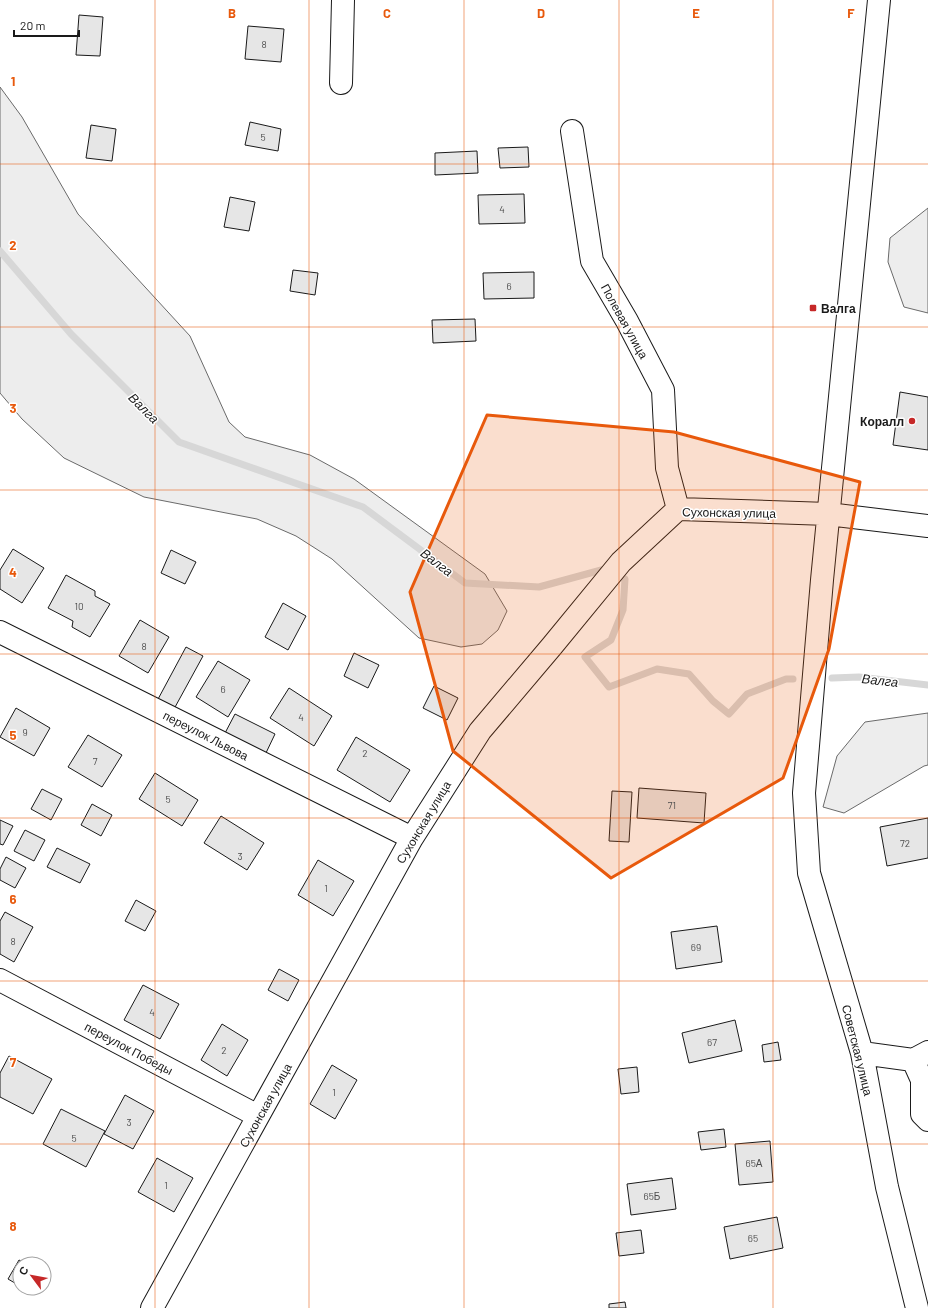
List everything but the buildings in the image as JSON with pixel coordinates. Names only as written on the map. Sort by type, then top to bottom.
[{"type":"street","points":[[341,83],[343,0]]},
{"type":"street","name":"Советская улица","points":[[879,0],[828,514],[804,793],[809,873],[862,1053],[887,1187],[917,1308]]},
{"type":"street","name":"Полевая улица","points":[[572,131],[592,262],[627,321],[663,390],[667,468],[678,509]]},
{"type":"street","name":"Сухонская улица","points":[[152,1308],[412,838],[480,731],[621,562],[678,509],[828,514],[928,526]]},
{"type":"street","name":"переулок Львова","points":[[0,632],[412,838]]},
{"type":"street","name":"переулок Победы","points":[[0,980],[258,1116]]},
{"type":"street","points":[[862,1053],[921,1056],[922,1114],[928,1120]]},
{"type":"highlighted area","points":[[487,415],[674,432],[860,482],[829,649],[783,778],[611,878],[453,751],[410,592]]},
{"type":"shaded area","points":[[0,87],[22,117],[78,214],[190,336],[229,422],[245,437],[310,455],[354,479],[485,574],[507,611],[498,630],[482,644],[461,647],[419,638],[332,559],[296,536],[257,519],[144,497],[64,458],[22,419],[0,393]]},
{"type":"shaded area","points":[[928,208],[928,313],[904,307],[888,262],[890,238]]},
{"type":"shaded area","points":[[928,713],[928,765],[844,813],[823,807],[837,756],[865,722]]},
{"type":"waterway","name":"Валга","points":[[0,251],[71,334],[179,442],[363,507],[465,583],[539,587],[605,569],[625,579],[623,610],[611,640],[585,657],[609,687],[657,669],[689,674],[713,701],[729,714],[747,694],[786,679],[793,679]]},
{"type":"waterway","name":"Валга","points":[[832,678],[859,677],[928,685]]},
{"type":"place","name":"Валга","points":[[813,308]]},
{"type":"place","name":"Коралл","points":[[912,421]]}]
